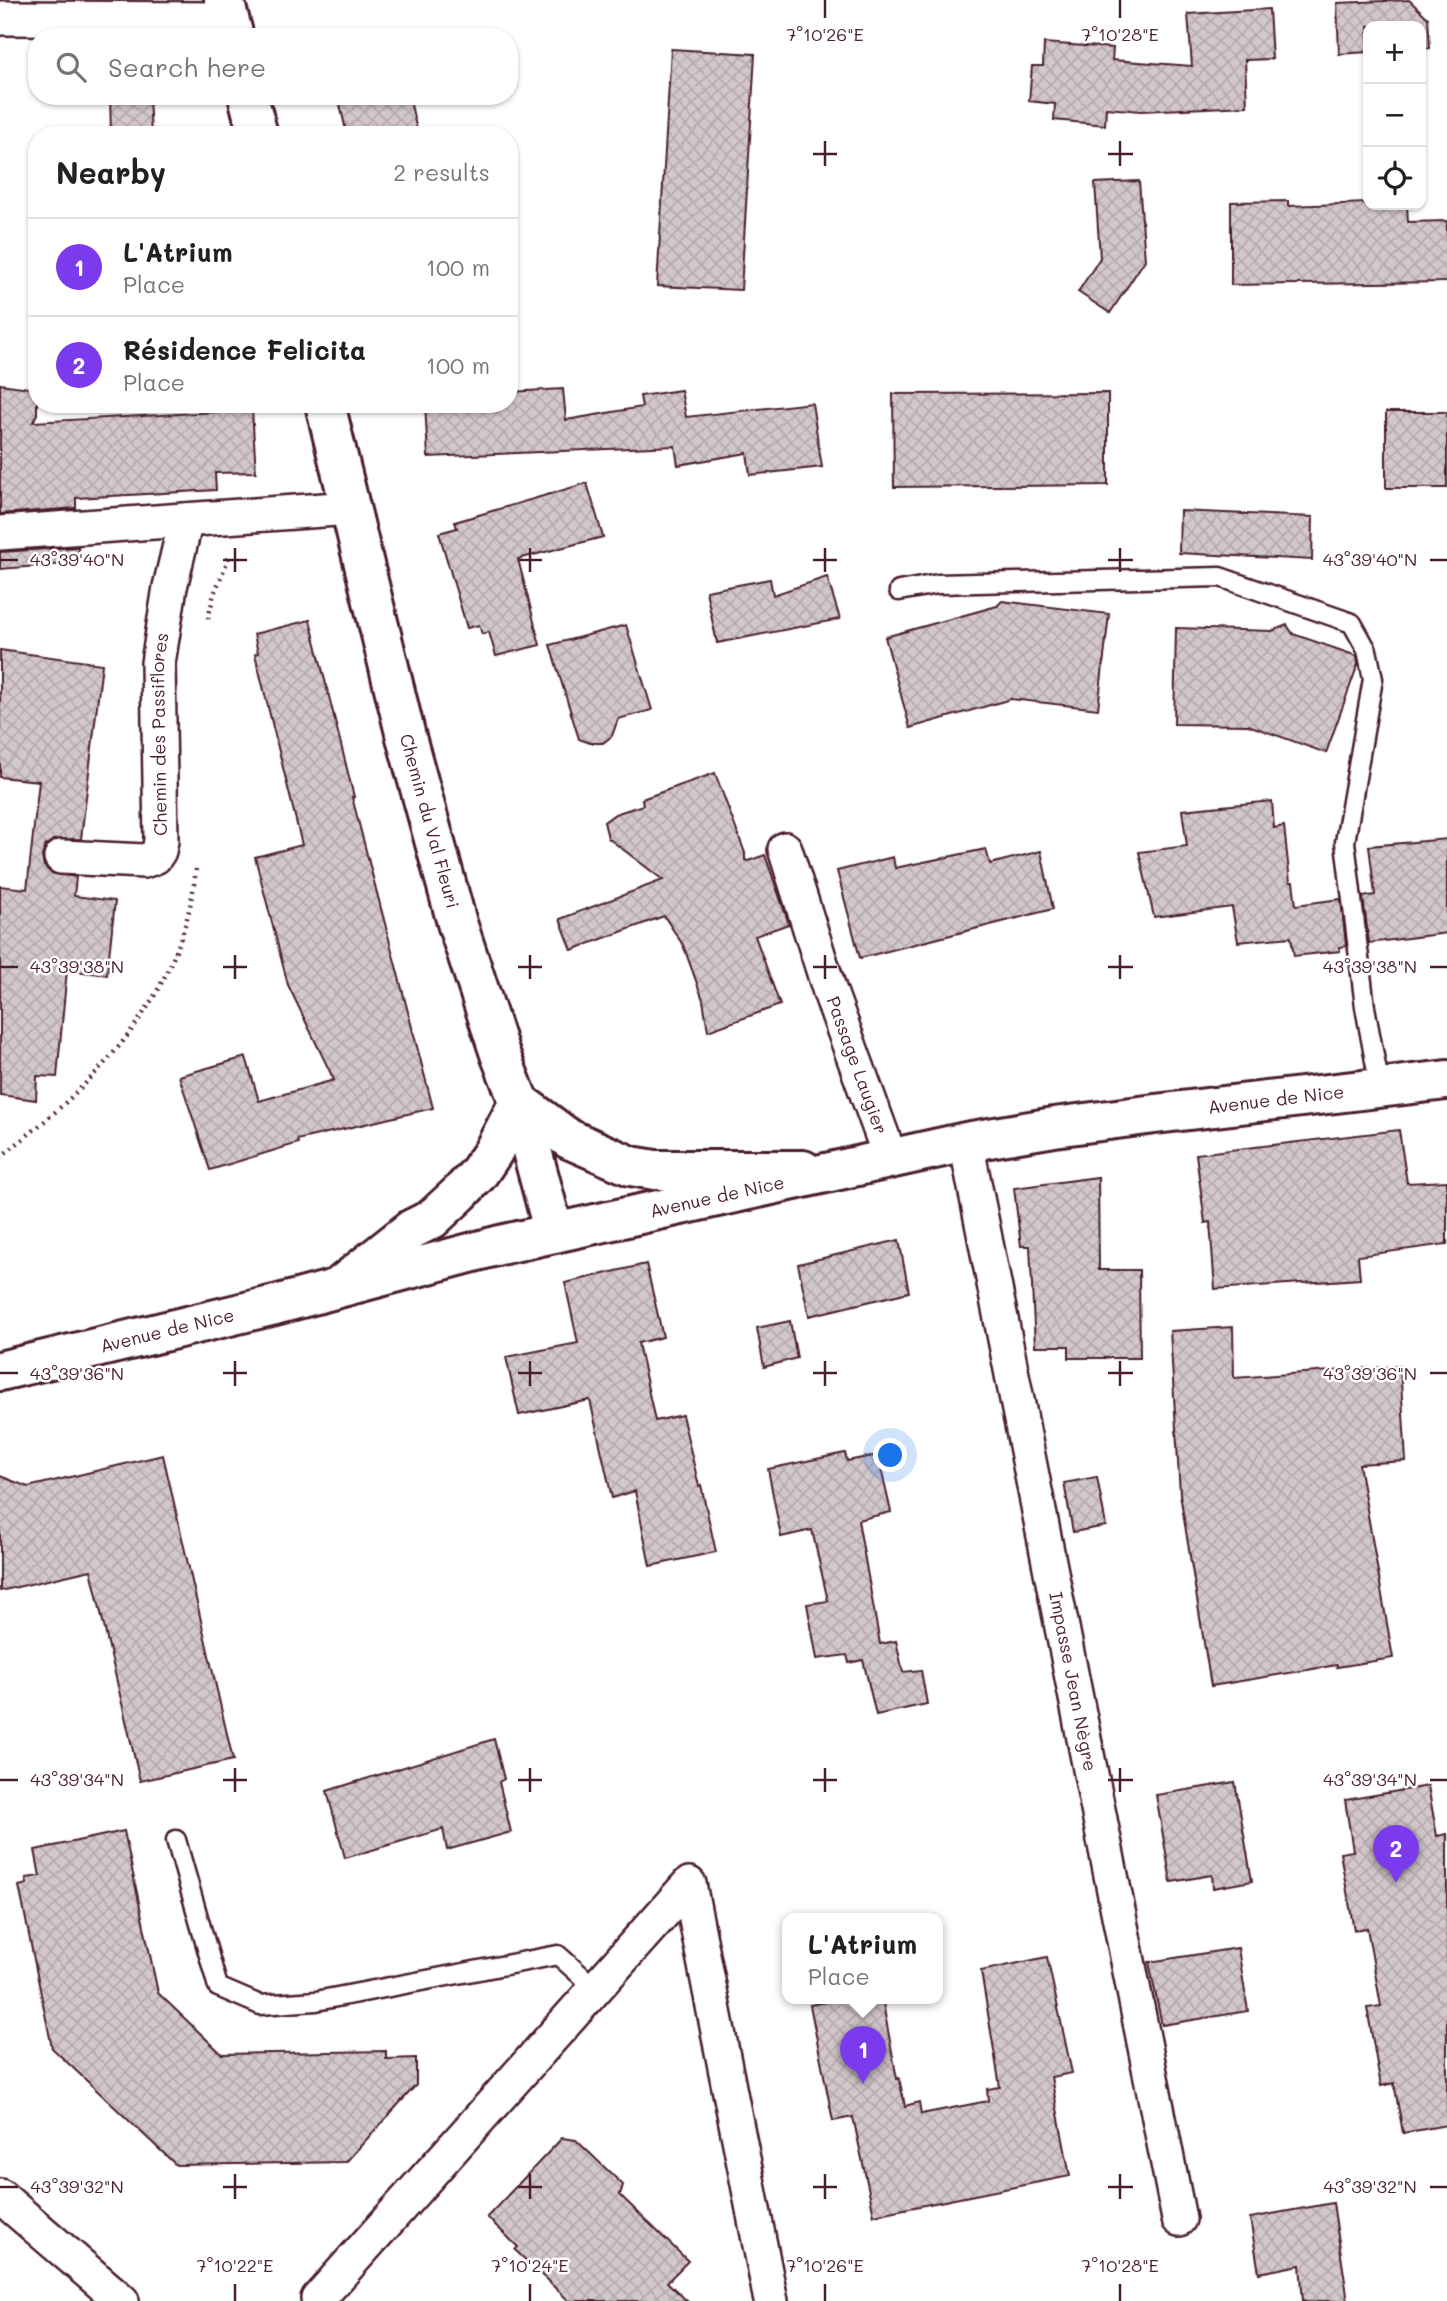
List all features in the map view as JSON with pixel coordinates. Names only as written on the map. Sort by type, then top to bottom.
[{"type":"street","points":[[0,18],[229,18]]},
{"type":"street","points":[[250,105],[256,126]]},
{"type":"street","name":"Chemin du Val Fleuri","points":[[327,413],[406,737],[457,923],[500,1054],[519,1102],[554,1233]]},
{"type":"street","points":[[0,533],[351,508]]},
{"type":"street","name":"Chemin des Passiflores","points":[[61,857],[144,861],[155,857],[159,851],[161,819],[158,663],[170,587],[186,520]]},
{"type":"street","name":"Passage Laugier","points":[[785,849],[830,992],[891,1160]]},
{"type":"street","name":"Avenue de Nice","points":[[0,1371],[554,1233],[966,1142],[1130,1117],[1447,1080]]},
{"type":"street","points":[[338,1287],[412,1229],[432,1219],[460,1194],[493,1152],[519,1102],[569,1139],[631,1166],[655,1170],[846,1170]]},
{"type":"street","name":"Impasse Jean Nègre","points":[[966,1142],[1179,2219]]},
{"type":"street","points":[[308,2300],[689,1884],[771,2301]]},
{"type":"street","points":[[0,2196],[122,2301]]},
{"type":"lane","points":[[899,591],[939,584],[1220,577],[1352,622],[1367,650],[1373,679],[1345,842],[1365,1007],[1380,1088]]},
{"type":"lane","points":[[176,1840],[218,1987],[260,2005],[316,2001],[558,1955],[595,1988]]},
{"type":"building","points":[[1409,0],[1428,18],[1430,48],[1426,48],[1426,21],[1363,21],[1363,52],[1339,54],[1337,3]]},
{"type":"building","points":[[1269,9],[1272,59],[1245,60],[1247,106],[1141,111],[1106,108],[1105,125],[1054,120],[1055,104],[1029,101],[1032,66],[1043,66],[1044,43],[1113,48],[1112,60],[1192,66],[1188,14]]},
{"type":"building","points":[[671,49],[755,54],[741,290],[657,286]]},
{"type":"building","points":[[110,105],[149,105],[151,126],[111,126]]},
{"type":"building","points":[[340,105],[411,105],[416,126],[345,126]]},
{"type":"building","points":[[1139,181],[1145,260],[1110,313],[1078,292],[1100,258],[1095,183]]},
{"type":"building","points":[[1288,201],[1288,206],[1363,203],[1363,210],[1407,210],[1408,222],[1447,221],[1447,282],[1231,285],[1231,202]]},
{"type":"building","points":[[0,384],[28,388],[28,413],[37,413],[33,422],[197,413],[252,413],[256,472],[215,473],[216,490],[76,498],[76,508],[0,514]]},
{"type":"building","points":[[563,389],[566,420],[642,407],[640,396],[681,390],[686,417],[812,403],[822,467],[750,475],[747,453],[678,465],[675,446],[428,457],[426,413],[518,413],[518,392]]},
{"type":"building","points":[[1108,393],[1108,485],[894,487],[893,394]]},
{"type":"building","points":[[1386,412],[1447,412],[1447,488],[1386,488]]},
{"type":"building","points":[[587,483],[603,537],[518,559],[540,645],[496,656],[489,632],[482,634],[479,625],[467,628],[439,533],[457,528],[455,522]]},
{"type":"building","points":[[1180,511],[1313,517],[1312,560],[1179,553]]},
{"type":"building","points":[[78,547],[79,563],[0,569],[0,552]]},
{"type":"building","points":[[827,577],[840,619],[717,643],[706,591],[770,579],[773,595]]},
{"type":"building","points":[[1002,601],[1109,614],[1098,709],[1011,699],[910,728],[885,637],[997,606]]},
{"type":"building","points":[[310,620],[352,797],[433,1108],[297,1140],[298,1143],[210,1170],[179,1076],[246,1057],[259,1101],[334,1080],[288,985],[255,857],[302,845],[255,654],[258,653],[254,634]]},
{"type":"building","points":[[626,625],[652,710],[618,719],[612,736],[603,743],[590,743],[579,739],[550,645]]},
{"type":"building","points":[[1287,625],[1293,634],[1357,656],[1358,664],[1326,753],[1248,725],[1174,724],[1176,628],[1272,631]]},
{"type":"building","points":[[0,650],[102,664],[81,839],[53,840],[45,846],[42,857],[44,866],[51,873],[76,877],[74,896],[115,901],[107,975],[67,970],[57,1077],[37,1076],[36,1100],[0,1095],[0,886],[27,889],[39,781],[0,777]]},
{"type":"building","points":[[715,773],[745,853],[745,860],[765,855],[789,924],[755,936],[780,1005],[708,1031],[703,1000],[683,945],[664,916],[572,950],[560,919],[663,880],[608,838],[604,822],[615,814],[643,805],[642,799]]},
{"type":"building","points":[[1272,801],[1274,828],[1284,826],[1290,882],[1293,882],[1296,905],[1341,899],[1346,946],[1340,947],[1340,951],[1294,956],[1291,937],[1238,942],[1232,907],[1154,917],[1139,852],[1187,846],[1182,810]]},
{"type":"building","points":[[1447,839],[1447,933],[1369,943],[1363,897],[1375,895],[1369,846]]},
{"type":"building","points":[[986,849],[990,864],[1041,851],[1053,909],[860,958],[837,871],[893,857],[895,868]]},
{"type":"building","points":[[1399,1130],[1407,1183],[1447,1181],[1447,1244],[1358,1256],[1360,1279],[1215,1289],[1210,1222],[1205,1223],[1196,1154]]},
{"type":"building","points":[[1098,1177],[1099,1270],[1139,1270],[1140,1358],[1069,1358],[1069,1346],[1035,1346],[1030,1246],[1021,1246],[1014,1188]]},
{"type":"building","points":[[899,1240],[909,1292],[809,1316],[798,1264]]},
{"type":"building","points":[[646,1264],[663,1337],[638,1343],[655,1421],[682,1415],[716,1552],[650,1566],[635,1491],[612,1498],[590,1400],[519,1415],[506,1357],[578,1343],[565,1283]]},
{"type":"building","points":[[790,1321],[797,1358],[764,1367],[757,1328]]},
{"type":"building","points":[[1233,1327],[1234,1378],[1400,1366],[1406,1461],[1359,1464],[1393,1658],[1211,1686],[1180,1494],[1170,1331]]},
{"type":"building","points":[[845,1453],[847,1461],[878,1455],[891,1512],[858,1520],[880,1644],[896,1641],[903,1672],[921,1670],[927,1704],[876,1715],[863,1660],[849,1663],[847,1655],[817,1659],[807,1604],[828,1601],[812,1530],[781,1537],[768,1469]]},
{"type":"building","points":[[163,1455],[233,1760],[140,1781],[91,1570],[0,1591],[0,1476],[28,1487]]},
{"type":"building","points":[[1097,1477],[1106,1526],[1073,1532],[1064,1483]]},
{"type":"building","points":[[494,1739],[504,1779],[499,1782],[511,1832],[447,1850],[443,1829],[345,1858],[327,1791]]},
{"type":"building","points":[[1235,1782],[1252,1881],[1213,1888],[1212,1875],[1171,1882],[1156,1795]]},
{"type":"building","points":[[1428,1786],[1437,1836],[1447,1834],[1447,2125],[1403,2133],[1394,2083],[1381,2086],[1367,2008],[1381,2006],[1367,1928],[1354,1930],[1340,1853],[1353,1851],[1345,1800]]},
{"type":"building","points":[[124,1831],[158,1993],[222,2054],[386,2051],[386,2059],[416,2058],[416,2085],[346,2162],[176,2165],[52,2048],[19,1886],[27,1884],[26,1878],[40,1876],[35,1850]]},
{"type":"building","points":[[1238,1948],[1248,2011],[1162,2025],[1149,1962]]},
{"type":"building","points":[[1047,1957],[1072,2073],[1051,2077],[1070,2176],[874,2215],[853,2117],[833,2121],[810,2005],[883,2004],[897,2079],[899,2078],[905,2106],[919,2102],[921,2114],[988,2101],[987,2089],[1000,2087],[981,1971]]},
{"type":"building","points":[[562,2138],[576,2140],[623,2185],[620,2195],[688,2261],[667,2282],[687,2301],[569,2301],[515,2250],[518,2247],[487,2217]]},
{"type":"building","points":[[1333,2203],[1348,2301],[1303,2301],[1300,2265],[1259,2273],[1250,2218]]},
{"type":"place","name":"Résidence Felicita","points":[[1396,1883]]},
{"type":"place","name":"L'Atrium","points":[[863,2084]]}]
